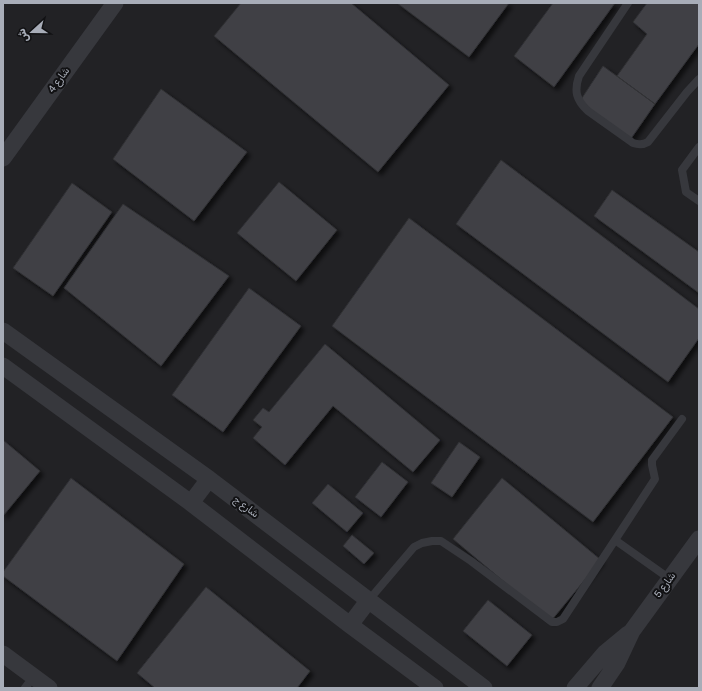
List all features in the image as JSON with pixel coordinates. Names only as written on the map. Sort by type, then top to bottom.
[{"type":"street","name":"شارع 4","points":[[3,158],[115,3]]},
{"type":"street","name":"شارع ج","points":[[3,331],[209,479],[484,688]]},
{"type":"street","points":[[3,366],[191,503],[435,688]]},
{"type":"street","points":[[191,503],[209,479]]},
{"type":"street","name":"شارع 5","points":[[600,688],[617,663],[632,631],[699,538]]},
{"type":"street","points":[[350,625],[368,601]]},
{"type":"street","name":"شارع 5","points":[[575,688],[605,653],[632,631]]},
{"type":"street","points":[[3,654],[29,682],[49,688]]},
{"type":"lane","points":[[628,3],[579,76],[576,91],[582,105],[588,111],[633,143],[644,144],[648,142],[699,79]]},
{"type":"lane","points":[[699,147],[682,170],[686,192],[699,202]]},
{"type":"lane","points":[[368,601],[414,547],[432,540],[441,541],[552,622],[557,622],[563,619],[655,479],[652,460],[682,419]]},
{"type":"lane","points":[[615,540],[670,579]]},
{"type":"shaded area","points":[[3,3],[699,3],[699,688],[3,688]]},
{"type":"building","points":[[241,3],[351,3],[449,85],[378,172],[214,36]]},
{"type":"building","points":[[397,3],[509,3],[469,57]]},
{"type":"building","points":[[553,3],[615,3],[554,87],[514,56]]},
{"type":"building","points":[[647,3],[699,3],[699,44],[655,104],[617,76],[647,34],[633,22]]},
{"type":"building","points":[[603,66],[655,104],[630,140],[580,101]]},
{"type":"building","points":[[161,89],[247,152],[194,221],[113,159]]},
{"type":"building","points":[[501,160],[699,309],[699,338],[668,382],[456,224]]},
{"type":"building","points":[[279,182],[337,230],[296,281],[237,233]]},
{"type":"building","points":[[72,183],[112,212],[53,296],[13,268]]},
{"type":"building","points":[[612,190],[699,252],[699,293],[594,216]]},
{"type":"building","points":[[123,204],[229,276],[161,366],[64,288]]},
{"type":"building","points":[[409,218],[673,417],[593,522],[332,326]]},
{"type":"building","points":[[249,288],[301,326],[223,432],[172,395]]},
{"type":"building","points":[[325,344],[440,440],[413,472],[333,406],[285,465],[253,438],[262,427],[253,420],[263,408],[269,412]]},
{"type":"building","points":[[3,440],[40,471],[3,516]]},
{"type":"building","points":[[459,442],[480,457],[452,497],[431,483]]},
{"type":"building","points":[[382,462],[408,482],[381,517],[355,497]]},
{"type":"building","points":[[71,478],[184,564],[117,661],[3,576],[3,572]]},
{"type":"building","points":[[502,478],[601,560],[551,621],[453,539]]},
{"type":"building","points":[[328,484],[363,513],[347,532],[312,503]]},
{"type":"building","points":[[352,535],[374,553],[364,564],[343,546]]},
{"type":"building","points":[[206,587],[310,671],[297,688],[155,688],[137,673]]},
{"type":"building","points":[[488,600],[532,635],[507,666],[463,631]]}]
